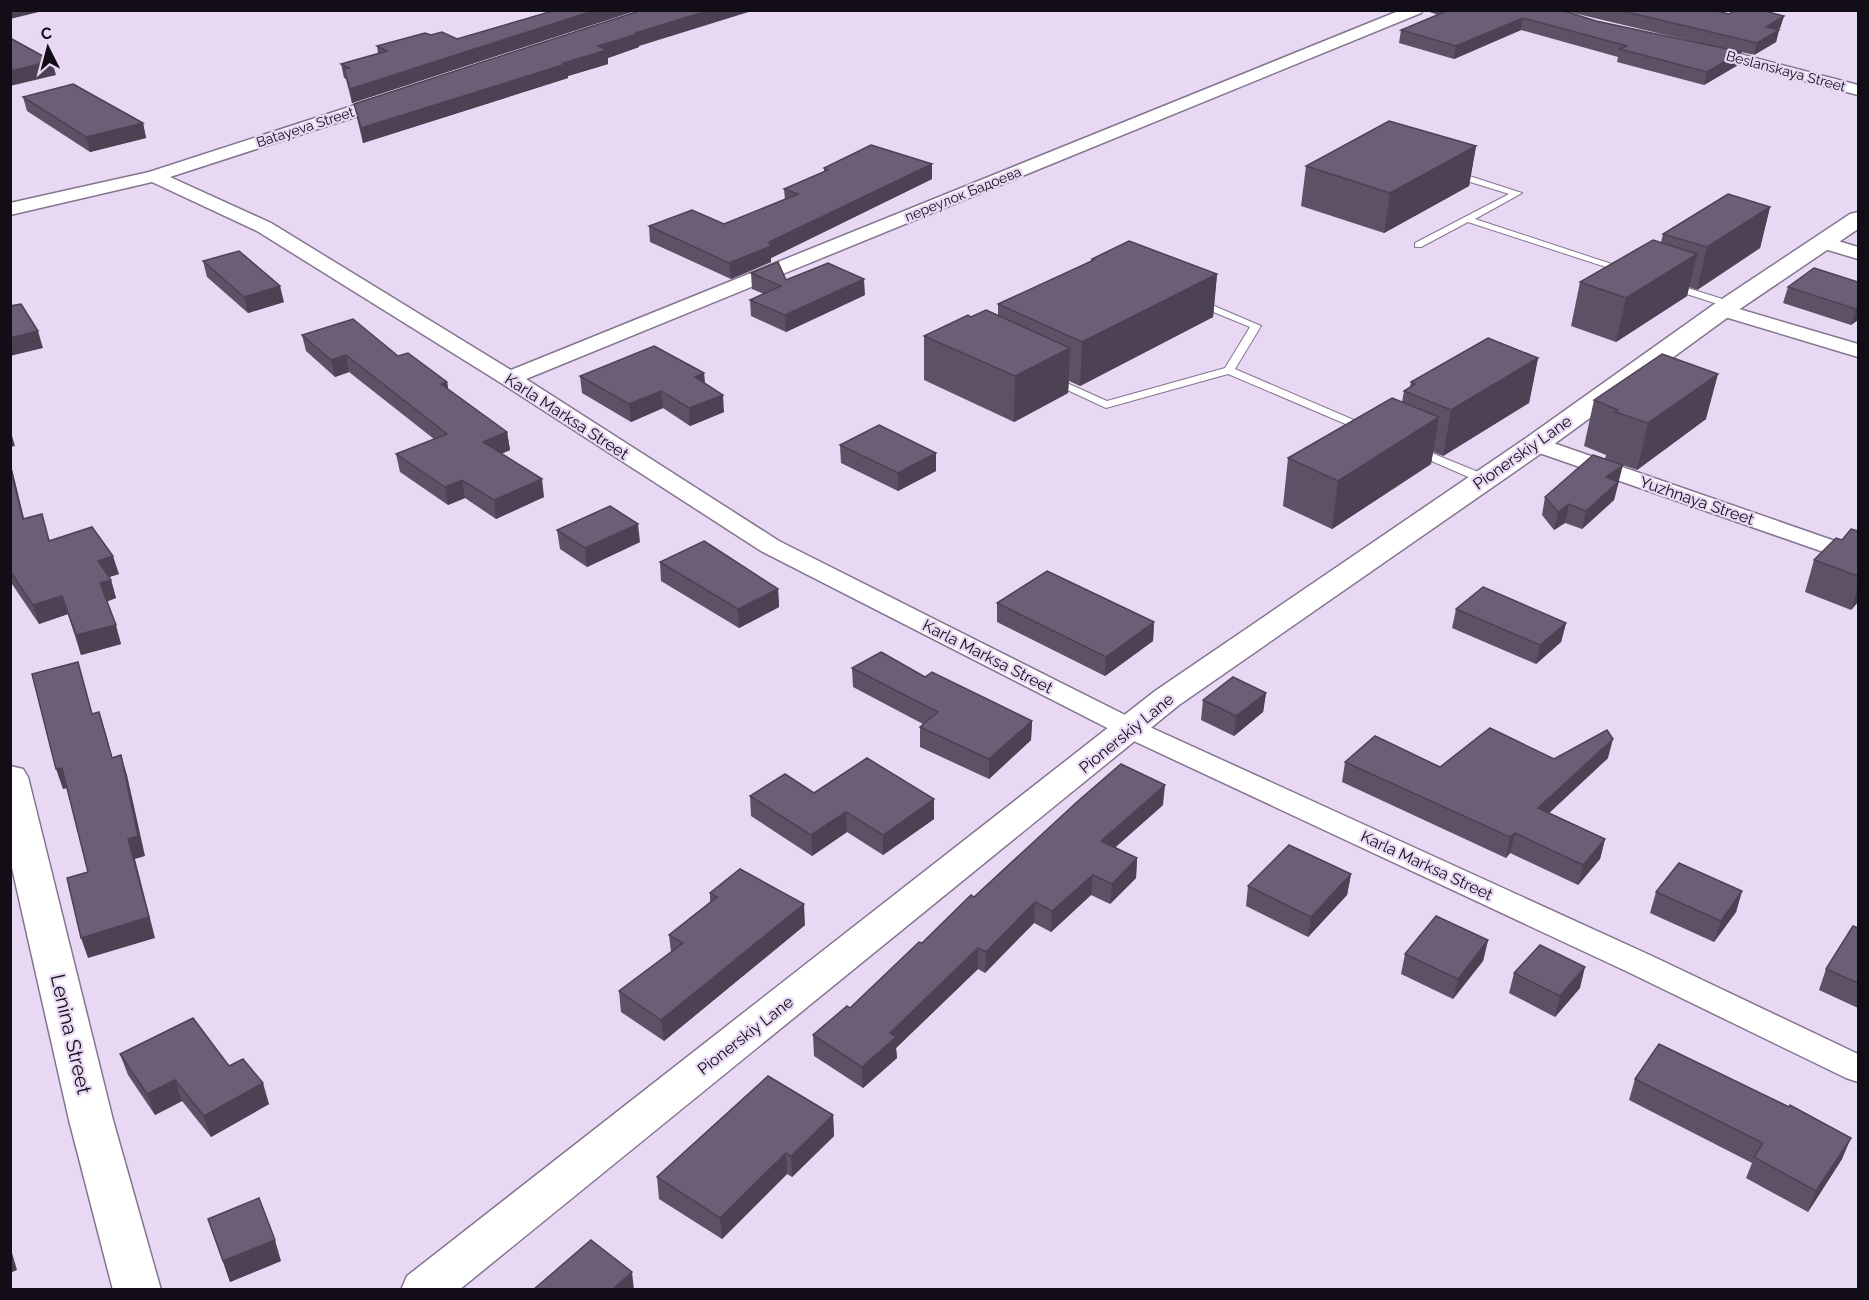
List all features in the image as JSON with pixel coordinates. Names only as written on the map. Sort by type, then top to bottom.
[{"type":"street","name":"переулок Бадоева","points":[[509,378],[1416,10]]},
{"type":"street","name":"Beslanskaya Street","points":[[1693,47],[1858,90]]},
{"type":"street","name":"Batayeva Street","points":[[10,209],[154,176],[404,95]]},
{"type":"street","name":"Karla Marksa Street","points":[[154,176],[264,227],[509,378],[770,546],[1131,729],[1630,959],[1858,1069]]},
{"type":"street","name":"Pionerskiy Lane","points":[[424,1290],[1131,729],[1167,698],[1536,444],[1726,308],[1858,219]]},
{"type":"street","points":[[1825,243],[1858,253]]},
{"type":"street","points":[[1726,308],[1858,351]]},
{"type":"street","name":"Yuzhnaya Street","points":[[1536,444],[1858,557]]},
{"type":"street","name":"Lenina Street","points":[[10,777],[91,1120],[137,1290]]},
{"type":"lane","points":[[1418,245],[1517,193],[1439,170]]},
{"type":"lane","points":[[1467,219],[1632,273]]},
{"type":"lane","points":[[1665,283],[1726,308]]},
{"type":"lane","points":[[1192,299],[1256,326],[1229,370]]},
{"type":"lane","points":[[1044,376],[1106,405],[1229,370],[1378,434]]},
{"type":"lane","points":[[1410,447],[1484,479]]},
{"type":"building","points":[[556,10],[596,10],[350,89],[344,69],[349,68],[341,64],[387,51],[377,46],[425,33],[431,35],[442,32],[457,39]]},
{"type":"building","points":[[642,10],[710,10],[598,46],[607,50],[563,63],[566,64],[361,128],[354,104]]},
{"type":"building","points":[[1449,10],[1561,10],[1596,21],[1741,52],[1707,72],[1620,49],[1627,46],[1523,18],[1456,46],[1401,30]]},
{"type":"building","points":[[1618,10],[1712,10],[1729,14],[1735,10],[1761,10],[1784,16],[1766,27],[1779,30],[1757,43]]},
{"type":"building","points":[[10,38],[52,61],[10,71]]},
{"type":"building","points":[[73,84],[143,123],[86,137],[23,97]]},
{"type":"building","points":[[1389,121],[1476,146],[1390,193],[1306,166]]},
{"type":"building","points":[[871,145],[932,164],[769,242],[771,246],[729,263],[649,226],[692,210],[724,224],[798,194],[784,189],[828,170],[824,168]]},
{"type":"building","points":[[1728,194],[1770,207],[1707,247],[1663,234]]},
{"type":"building","points":[[1653,240],[1697,254],[1626,298],[1580,282]]},
{"type":"building","points":[[1129,241],[1217,274],[1082,342],[998,304],[1094,260],[1092,259]]},
{"type":"building","points":[[239,251],[280,286],[244,297],[203,261]]},
{"type":"building","points":[[778,262],[786,280],[828,263],[864,279],[785,315],[750,300],[781,286],[751,273]]},
{"type":"building","points":[[1814,268],[1858,282],[1858,307],[1856,309],[1788,287]]},
{"type":"building","points":[[21,304],[38,331],[10,338],[10,306]]},
{"type":"building","points":[[986,310],[1070,348],[1015,376],[924,336],[968,315],[971,317]]},
{"type":"building","points":[[353,319],[398,356],[408,353],[447,382],[441,384],[507,432],[483,442],[542,479],[494,500],[462,480],[445,487],[396,454],[447,434],[346,355],[331,360],[302,335]]},
{"type":"building","points":[[1488,338],[1538,358],[1451,410],[1404,391],[1415,384],[1411,382]]},
{"type":"building","points":[[654,346],[704,373],[695,377],[723,395],[689,408],[661,391],[629,404],[580,376]]},
{"type":"building","points":[[1662,354],[1718,374],[1648,423],[1615,412],[1618,410],[1594,400]]},
{"type":"building","points":[[1392,398],[1439,417],[1338,481],[1288,458]]},
{"type":"building","points":[[879,425],[936,453],[898,473],[840,445]]},
{"type":"building","points":[[1593,455],[1623,465],[1606,477],[1618,482],[1586,511],[1569,504],[1558,512],[1545,497]]},
{"type":"building","points":[[10,467],[23,519],[42,514],[49,541],[92,527],[113,556],[98,561],[111,580],[100,583],[116,625],[76,635],[62,596],[33,605],[10,571]]},
{"type":"building","points":[[610,506],[638,524],[585,548],[557,530]]},
{"type":"building","points":[[1851,529],[1858,531],[1858,576],[1814,560],[1836,538],[1842,540]]},
{"type":"building","points":[[704,541],[778,589],[738,609],[660,562]]},
{"type":"building","points":[[1047,571],[1154,622],[1106,657],[997,603]]},
{"type":"building","points":[[1483,587],[1566,623],[1540,645],[1456,609]]},
{"type":"building","points":[[881,652],[925,677],[932,672],[1032,721],[989,759],[920,727],[938,712],[852,668]]},
{"type":"building","points":[[78,662],[92,714],[99,712],[112,758],[121,755],[138,836],[128,839],[149,917],[81,938],[67,878],[88,872],[62,768],[56,769],[32,674]]},
{"type":"building","points":[[1233,677],[1266,693],[1236,716],[1203,700]]},
{"type":"building","points":[[1490,728],[1554,759],[1607,730],[1613,739],[1538,808],[1605,839],[1583,865],[1515,833],[1510,837],[1345,762],[1375,736],[1440,767]]},
{"type":"building","points":[[867,758],[934,799],[883,835],[846,812],[811,835],[750,796],[785,774],[814,793]]},
{"type":"building","points":[[1121,764],[1165,785],[1101,841],[1137,858],[1112,884],[1093,875],[1052,911],[1035,902],[986,952],[978,948],[890,1033],[896,1037],[862,1067],[813,1035],[847,1006],[850,1008],[971,895],[974,897]]},
{"type":"building","points":[[1289,845],[1351,874],[1311,917],[1248,886]]},
{"type":"building","points":[[1679,863],[1742,891],[1721,921],[1656,892]]},
{"type":"building","points":[[740,869],[804,904],[661,1020],[619,991],[683,943],[669,935],[717,897],[710,893]]},
{"type":"building","points":[[1436,916],[1488,940],[1458,979],[1405,954]]},
{"type":"building","points":[[1853,926],[1858,928],[1858,983],[1826,969]]},
{"type":"building","points":[[1540,945],[1585,967],[1560,996],[1514,973]]},
{"type":"building","points":[[193,1018],[229,1066],[243,1059],[263,1083],[204,1116],[175,1080],[147,1094],[120,1054]]},
{"type":"building","points":[[1659,1044],[1789,1107],[1790,1105],[1851,1138],[1816,1191],[1754,1157],[1763,1143],[1635,1079]]},
{"type":"building","points":[[768,1076],[833,1115],[791,1156],[786,1153],[720,1218],[657,1177]]},
{"type":"building","points":[[259,1198],[275,1240],[223,1261],[208,1219]]},
{"type":"building","points":[[591,1240],[632,1272],[612,1290],[533,1290]]}]
